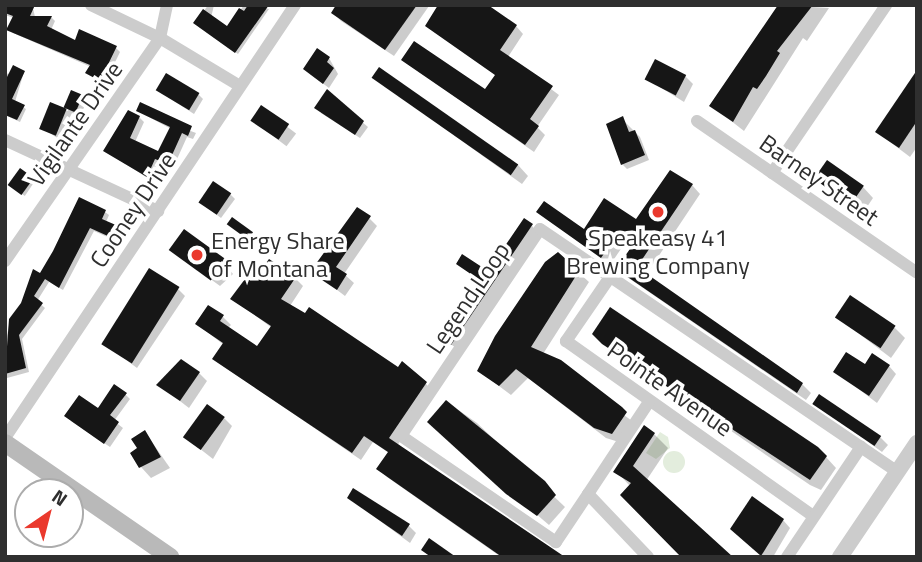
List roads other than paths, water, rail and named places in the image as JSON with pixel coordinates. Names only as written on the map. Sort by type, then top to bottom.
[{"type":"main road","points":[[5,443],[170,557]]},
{"type":"street","points":[[92,5],[160,38],[240,86]]},
{"type":"street","name":"Vigilante Drive","points":[[5,261],[160,38],[167,5]]},
{"type":"street","name":"Cooney Drive","points":[[5,438],[295,5]]},
{"type":"street","points":[[772,173],[886,5]]},
{"type":"street","name":"Barney Street","points":[[697,121],[917,274]]},
{"type":"street","points":[[5,140],[158,211]]},
{"type":"street","name":"Legend Loop","points":[[588,494],[556,542],[401,436],[540,229],[897,472]]},
{"type":"street","name":"Pointe Avenue","points":[[610,277],[566,341],[813,516]]},
{"type":"street","points":[[648,557],[588,494],[649,402]]},
{"type":"street","points":[[840,557],[917,443]]},
{"type":"street","points":[[787,557],[860,447]]},
{"type":"place","name":"Speakeasy 41 Brewing Company","points":[[658,212]]},
{"type":"place","name":"Energy Share of Montana","points":[[197,255]]}]
